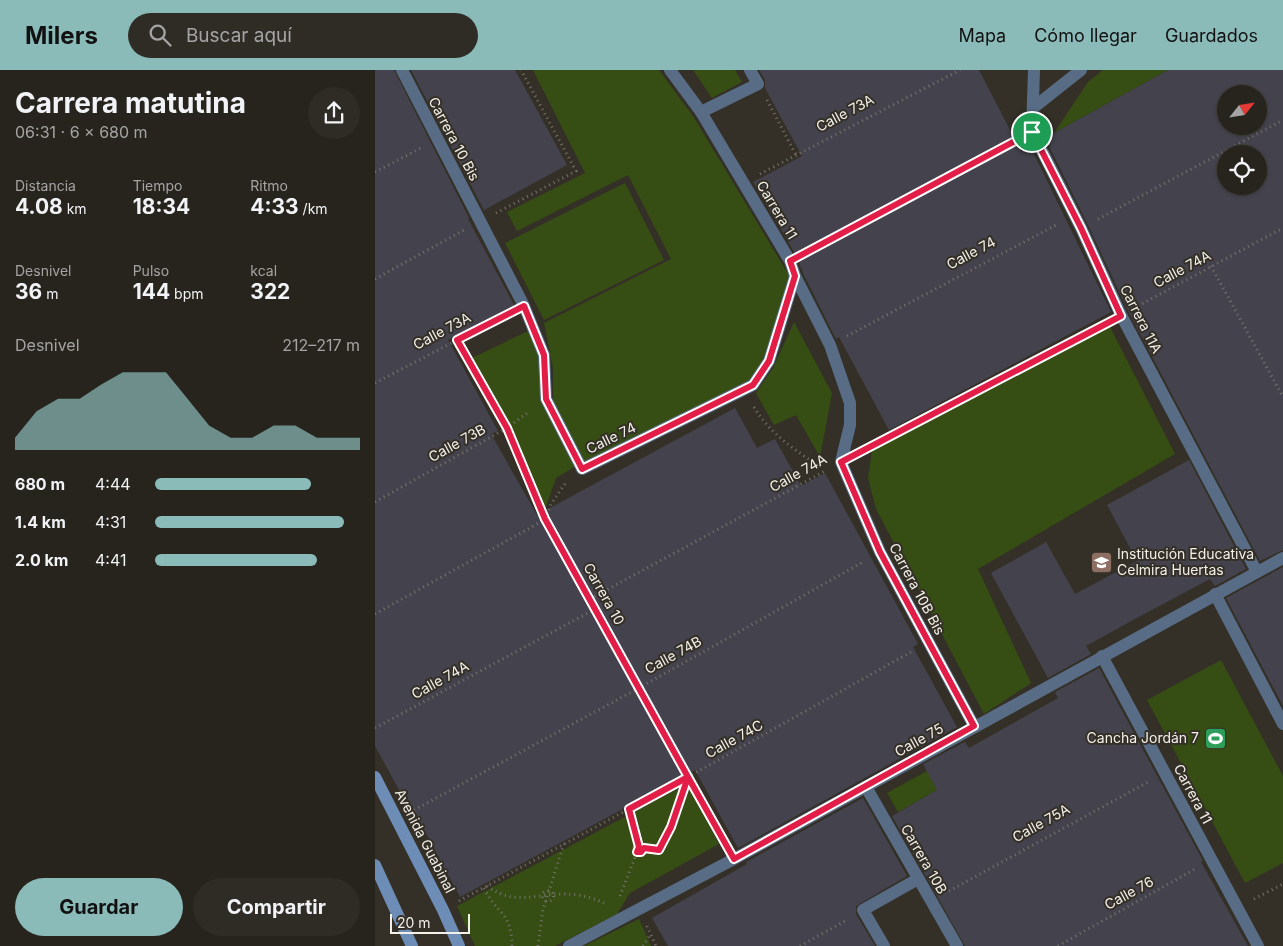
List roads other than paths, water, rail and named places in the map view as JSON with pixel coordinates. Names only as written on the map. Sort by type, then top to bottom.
[{"type":"main road","name":"Avenida Guabinal","points":[[375,777],[398,819],[459,946]]},
{"type":"main road","points":[[375,864],[412,946]]},
{"type":"street","name":"Carrera 10 Bis","points":[[401,70],[524,306],[544,355],[546,399]]},
{"type":"street","name":"Carrera 11","points":[[670,70],[701,112],[790,261],[795,276],[830,346],[850,402],[850,425],[841,462]]},
{"type":"street","points":[[701,112],[758,84],[750,70]]},
{"type":"street","name":"Carrera 11A","points":[[1034,70],[1032,132],[1081,228],[1121,316],[1257,572]]},
{"type":"street","points":[[1033,108],[1081,70]]},
{"type":"street","name":"Calle 74","points":[[546,399],[582,469],[753,385],[769,361],[795,276]]},
{"type":"street","name":"Carrera 10B Bis","points":[[841,462],[880,552],[974,726]]},
{"type":"street","name":"Calle 75","points":[[569,946],[620,916],[734,859],[1283,558]]},
{"type":"street","points":[[1215,594],[1283,724]]},
{"type":"street","name":"Carrera 11","points":[[1102,656],[1258,946]]},
{"type":"street","name":"Carrera 10B","points":[[866,787],[957,946]]},
{"type":"street","points":[[884,946],[863,910],[918,879]]},
{"type":"place","name":"Institución Educativa Celmira Huertas","points":[[1101,562]]},
{"type":"place","name":"Cancha Jordán 7","points":[[1215,738]]}]
